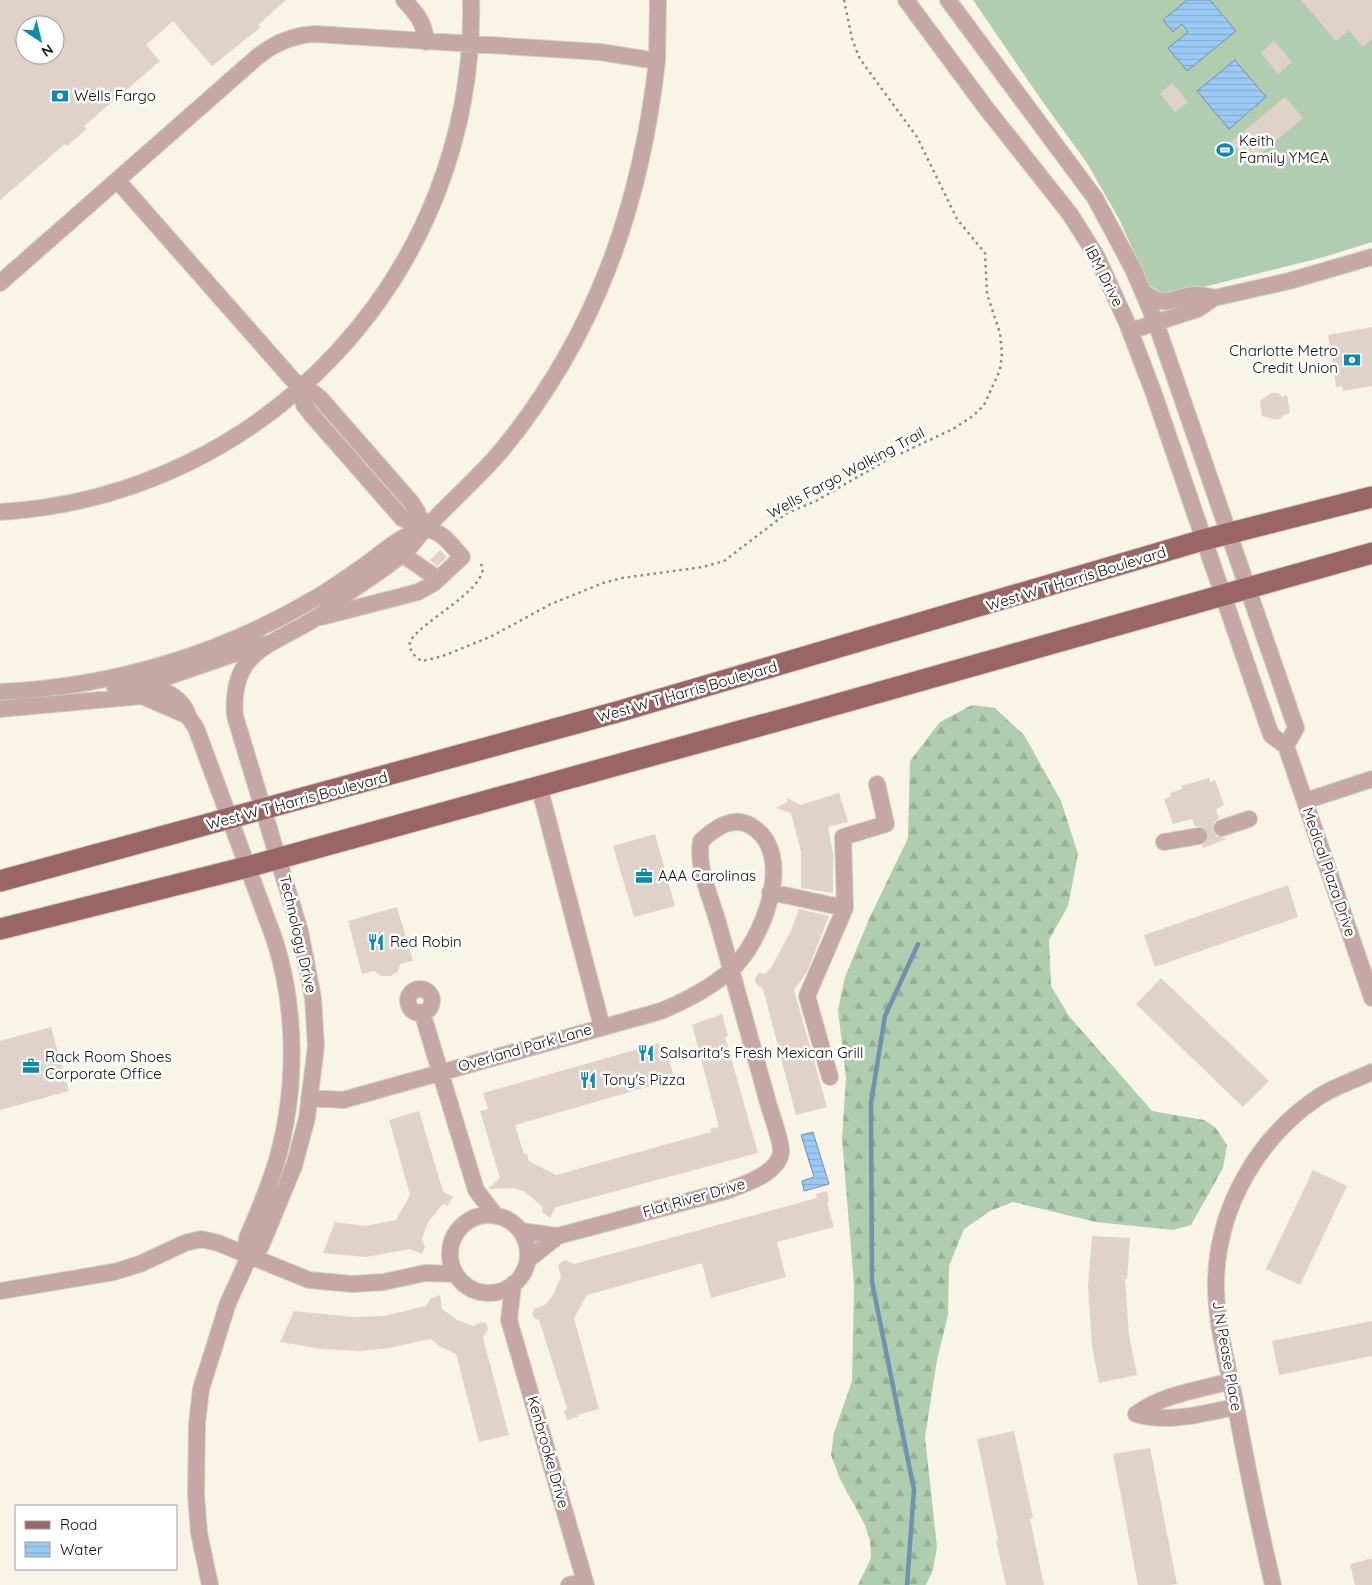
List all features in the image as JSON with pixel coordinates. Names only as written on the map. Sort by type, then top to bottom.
[{"type":"main road","name":"West W T Harris Boulevard","points":[[0,881],[229,820],[784,664],[1203,540],[1372,497]]},
{"type":"main road","points":[[0,929],[280,858],[1372,552]]},
{"type":"street","points":[[404,0],[420,18],[425,29],[426,42]]},
{"type":"street","points":[[0,512],[73,503],[150,480],[227,442],[267,416],[343,347],[377,304],[423,227],[444,174],[457,130],[466,86],[471,0]]},
{"type":"street","points":[[318,617],[408,549],[424,530],[461,495],[510,440],[557,373],[583,326],[610,264],[631,204],[649,126],[657,61],[658,0]]},
{"type":"street","name":"IBM Drive","points":[[906,0],[986,108],[1070,214],[1097,257],[1130,331],[1154,394],[1222,595]]},
{"type":"street","name":"IBM Drive","points":[[948,0],[1095,198],[1114,231],[1156,323],[1248,586]]},
{"type":"street","points":[[0,283],[256,58],[281,41],[303,34],[315,34],[610,52],[657,61]]},
{"type":"street","points":[[117,180],[300,388],[304,405],[402,518],[424,530],[441,535],[462,557],[438,579],[418,592],[318,617]]},
{"type":"street","points":[[1130,331],[1198,309],[1214,298],[1289,281],[1372,257]]},
{"type":"street","points":[[1143,292],[1155,301],[1165,302],[1198,295],[1214,298]]},
{"type":"street","points":[[74,702],[188,670],[274,640],[361,595],[409,559],[418,549],[424,530]]},
{"type":"street","points":[[0,692],[54,688],[112,678],[156,667],[225,644],[315,598],[400,540],[424,530]]},
{"type":"street","points":[[409,559],[438,579]]},
{"type":"street","points":[[1248,586],[1296,728],[1286,746]]},
{"type":"street","name":"Medical Plaza Drive","points":[[1222,595],[1271,735],[1286,746],[1372,998]]},
{"type":"street","name":"Technology Drive","points":[[210,1585],[199,1533],[196,1464],[197,1423],[201,1389],[214,1341],[228,1302],[249,1257],[261,1246],[294,1166],[303,1134],[316,1046],[314,1009],[305,952],[280,858],[236,723],[234,698],[238,682],[247,664],[258,650],[274,640]]},
{"type":"street","name":"Technology Drive","points":[[138,684],[152,686],[179,700],[185,706],[188,716],[204,746],[229,820],[280,956],[290,1012],[291,1056],[289,1092],[282,1140],[273,1174],[247,1238],[246,1248],[249,1257]]},
{"type":"street","points":[[0,709],[142,696],[188,716]]},
{"type":"street","points":[[1305,801],[1372,779]]},
{"type":"street","points":[[830,1077],[808,996],[845,908],[843,837],[886,824],[877,784]]},
{"type":"street","points":[[539,786],[602,1027]]},
{"type":"street","points":[[1222,828],[1249,819]]},
{"type":"street","name":"Flat River Drive","points":[[496,1216],[509,1220],[521,1231],[558,1236],[726,1192],[751,1183],[768,1172],[778,1160],[781,1150],[731,970],[699,853],[701,841],[724,825],[738,821],[760,832],[769,843],[773,860],[769,907],[764,923],[755,939],[731,970]]},
{"type":"street","points":[[1164,842],[1199,836]]},
{"type":"street","points":[[770,892],[845,908]]},
{"type":"street","name":"Overland Park Lane","points":[[309,1098],[343,1100],[602,1027],[680,1003],[731,970]]},
{"type":"street","points":[[422,1012],[438,1072],[476,1190],[496,1216]]},
{"type":"street","name":"J N Pease Place","points":[[1273,1585],[1218,1316],[1216,1279],[1223,1237],[1234,1198],[1251,1164],[1272,1137],[1321,1096],[1372,1072]]},
{"type":"street","points":[[470,1220],[470,1207],[476,1190]]},
{"type":"street","points":[[496,1216],[479,1216],[470,1220],[454,1237],[450,1255],[455,1274],[466,1286],[484,1293],[501,1291],[512,1284]]},
{"type":"street","points":[[521,1231],[527,1244],[528,1260]]},
{"type":"street","name":"Flat River Drive","points":[[512,1284],[520,1279],[528,1260],[558,1236]]},
{"type":"street","points":[[0,1291],[114,1272],[140,1264],[185,1243],[201,1239],[218,1243],[309,1280],[353,1284],[384,1282],[425,1273],[455,1274]]},
{"type":"street","points":[[425,1273],[450,1255]]},
{"type":"street","name":"Kenbrooke Drive","points":[[512,1284],[509,1320],[586,1583]]},
{"type":"street","name":"Kenbrooke Drive","points":[[484,1293],[509,1320]]},
{"type":"street","points":[[1231,1382],[1171,1396],[1151,1403],[1136,1414],[1154,1419],[1176,1418],[1236,1407]]},
{"type":"street","points":[[1171,1396],[1176,1418]]},
{"type":"street","points":[[569,1585],[586,1583]]},
{"type":"path","name":"Wells Fargo Walking Trail","points":[[481,564],[482,574],[469,590],[421,629],[410,641],[410,648],[414,655],[422,662],[492,636],[551,604],[603,583],[622,578],[703,567],[724,561],[787,513],[816,501],[885,462],[953,429],[973,416],[984,405],[1000,370],[1002,353],[1000,333],[987,294],[985,253],[957,219],[916,137],[860,59],[852,40],[844,0]]},
{"type":"green space","name":"Keith Family YMCA","points":[[973,0],[1372,0],[1372,242],[1324,257],[1167,296],[1149,285],[1119,219],[1087,163]]},
{"type":"green space","points":[[972,705],[995,708],[1024,735],[1061,801],[1078,854],[1068,906],[1049,940],[1051,986],[1069,1016],[1152,1111],[1204,1120],[1215,1127],[1227,1145],[1223,1168],[1191,1225],[1173,1230],[1096,1222],[1013,1202],[990,1211],[964,1229],[949,1266],[948,1315],[937,1360],[925,1437],[937,1547],[933,1570],[926,1585],[858,1585],[871,1558],[870,1541],[865,1525],[840,1479],[831,1455],[834,1433],[852,1381],[854,1285],[842,1139],[846,1078],[838,1010],[845,977],[869,919],[908,838],[910,761],[940,722]]},
{"type":"water","points":[[1187,0],[1210,0],[1236,31],[1187,71],[1168,48],[1188,32],[1182,24],[1173,32],[1163,20]]},
{"type":"water","points":[[1235,60],[1266,97],[1229,129],[1197,91]]},
{"type":"water","points":[[813,1132],[829,1184],[804,1191],[802,1181],[814,1177],[801,1135]]},
{"type":"building","name":"Wells Fargo","points":[[0,0],[286,0],[258,25],[261,27],[212,66],[173,21],[146,45],[160,61],[84,126],[87,129],[67,146],[65,144],[0,200]]},
{"type":"building","points":[[1301,0],[1372,0],[1372,39],[1363,47],[1349,30],[1336,41]]},
{"type":"building","points":[[1274,41],[1292,62],[1278,74],[1261,53]]},
{"type":"building","points":[[1172,83],[1188,102],[1175,112],[1160,94]]},
{"type":"building","points":[[1285,97],[1303,118],[1249,163],[1231,142]]},
{"type":"building","name":"Charlotte Metro Credit Union","points":[[1372,327],[1372,386],[1343,391],[1342,386],[1336,387],[1328,335]]},
{"type":"building","points":[[1271,393],[1278,393],[1282,397],[1287,395],[1290,413],[1278,420],[1262,416],[1260,401]]},
{"type":"building","points":[[440,550],[447,557],[437,566],[430,560]]},
{"type":"building","points":[[1209,778],[1210,782],[1215,780],[1224,805],[1216,810],[1219,818],[1214,822],[1212,831],[1216,836],[1227,839],[1203,848],[1202,845],[1208,839],[1207,830],[1195,826],[1192,819],[1173,824],[1164,799],[1171,796],[1170,793],[1182,789],[1181,786]]},
{"type":"building","points":[[839,793],[848,822],[828,827],[833,853],[833,893],[801,888],[801,852],[791,813],[775,808],[788,802],[787,798],[800,805]]},
{"type":"building","name":"AAA Carolinas","points":[[655,834],[675,906],[634,917],[613,846]]},
{"type":"building","points":[[1288,885],[1298,917],[1155,967],[1144,935]]},
{"type":"building","points":[[397,907],[413,961],[400,964],[398,971],[391,976],[381,976],[374,971],[362,974],[348,921]]},
{"type":"building","points":[[799,909],[829,916],[807,972],[794,990],[827,1107],[796,1115],[763,989],[756,984],[755,979],[759,972],[765,974],[772,966],[791,931]]},
{"type":"building","points":[[1161,978],[1269,1081],[1243,1107],[1136,1004]]},
{"type":"building","points":[[722,1014],[728,1036],[725,1037],[758,1153],[556,1207],[550,1218],[542,1212],[543,1207],[525,1192],[515,1188],[488,1189],[500,1178],[480,1111],[488,1109],[483,1093],[659,1043],[664,1058],[668,1057],[675,1079],[515,1125],[524,1154],[527,1154],[529,1161],[556,1175],[711,1132],[711,1129],[719,1127],[692,1025]]},
{"type":"building","name":"Rack Room Shoes Corporate Office","points":[[51,1027],[69,1091],[0,1110],[0,1041]]},
{"type":"building","points":[[419,1111],[443,1191],[453,1197],[448,1206],[443,1204],[428,1222],[422,1238],[425,1247],[422,1254],[410,1249],[366,1257],[323,1253],[335,1222],[364,1226],[396,1220],[410,1195],[389,1120]]},
{"type":"building","points":[[1313,1170],[1347,1186],[1300,1285],[1266,1269]]},
{"type":"building","points":[[827,1191],[829,1202],[827,1203],[834,1227],[777,1242],[786,1277],[711,1298],[702,1263],[587,1295],[574,1318],[599,1409],[567,1420],[564,1411],[567,1408],[539,1320],[534,1318],[532,1313],[535,1308],[545,1305],[554,1293],[561,1277],[558,1266],[561,1262],[565,1260],[574,1264],[817,1198],[816,1194]]},
{"type":"building","points":[[1092,1236],[1130,1238],[1127,1279],[1125,1279],[1129,1335],[1137,1375],[1099,1383],[1092,1346],[1088,1287]]},
{"type":"building","points":[[440,1295],[442,1309],[457,1320],[473,1326],[481,1322],[486,1323],[488,1329],[483,1338],[509,1435],[479,1442],[456,1354],[441,1347],[431,1339],[389,1348],[359,1351],[321,1349],[280,1342],[294,1311],[353,1317],[384,1316],[426,1306],[431,1298]]},
{"type":"building","points":[[1372,1321],[1372,1356],[1279,1375],[1272,1341]]},
{"type":"building","points":[[1014,1431],[1033,1518],[1030,1519],[1044,1585],[1006,1585],[996,1541],[998,1540],[977,1439]]},
{"type":"building","points":[[1150,1448],[1177,1584],[1138,1585],[1113,1454]]},
{"type":"building","points":[[1372,1558],[1372,1585],[1355,1585],[1350,1564]]},
{"type":"waterway","points":[[907,1585],[914,1490],[872,1282],[871,1103],[885,1016],[918,944]]},
{"type":"tunnel","points":[[1199,836],[1222,828]]},
{"type":"place","name":"Wells Fargo","points":[[60,96]]},
{"type":"place","name":"Keith Family YMCA","points":[[1225,150]]},
{"type":"place","name":"Charlotte Metro Credit Union","points":[[1352,360]]},
{"type":"place","name":"AAA Carolinas","points":[[644,876]]},
{"type":"place","name":"Red Robin","points":[[376,942]]},
{"type":"place","name":"Salsarita's Fresh Mexican Grill","points":[[646,1053]]},
{"type":"place","name":"Rack Room Shoes Corporate Office","points":[[31,1066]]},
{"type":"place","name":"Tony's Pizza","points":[[588,1080]]}]
